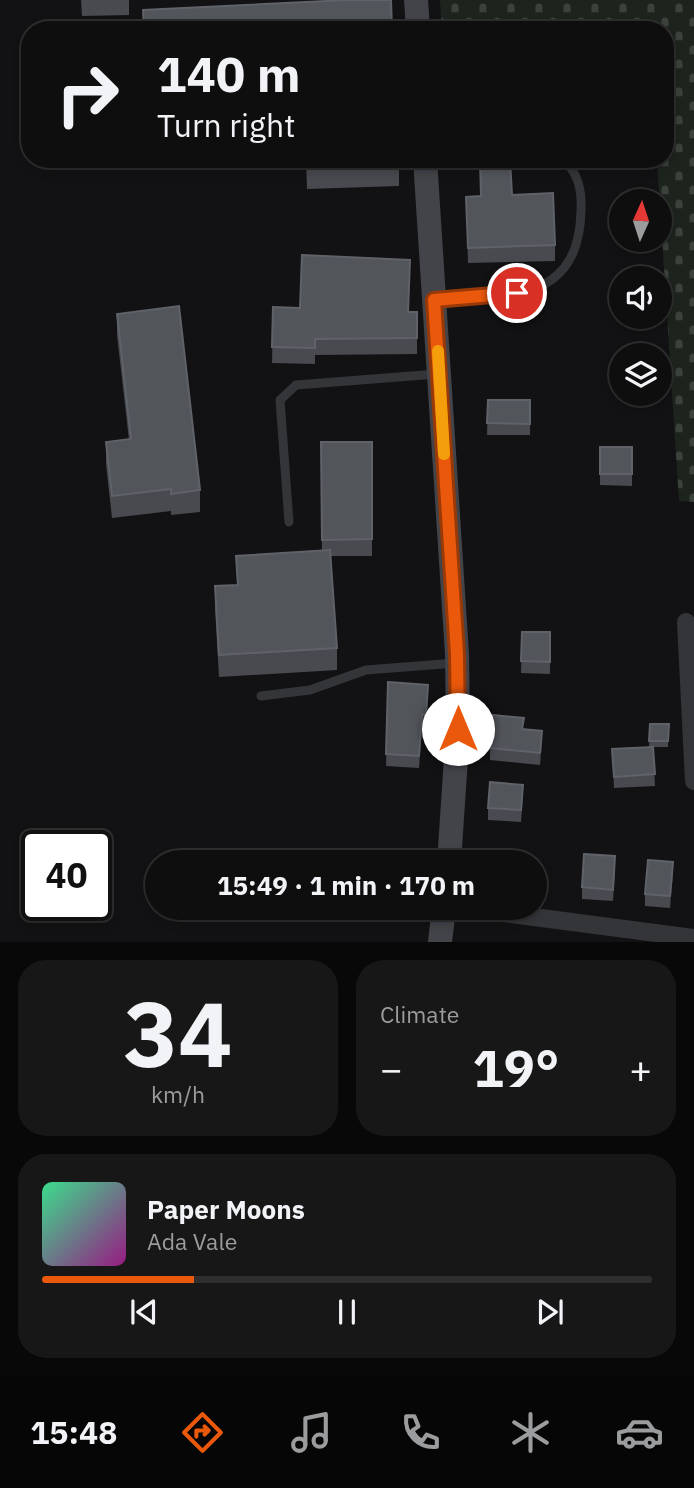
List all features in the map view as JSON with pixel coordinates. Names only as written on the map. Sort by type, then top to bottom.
[{"type":"street","points":[[416,0],[417,21]]},
{"type":"street","points":[[426,168],[457,663],[454,804],[450,850]]},
{"type":"street","points":[[686,622],[694,781]]},
{"type":"street","points":[[547,919],[694,938]]},
{"type":"street","points":[[440,942],[443,920]]},
{"type":"lane","points":[[434,300],[511,294],[536,289],[562,274],[580,233],[581,211],[576,175],[569,168]]},
{"type":"lane","points":[[289,523],[280,400],[296,385],[439,374]]},
{"type":"lane","points":[[261,696],[310,690],[366,670],[457,663]]},
{"type":"green space","points":[[440,0],[694,0],[694,502],[679,501],[672,392],[672,343],[669,343],[668,329],[672,329],[672,266],[664,266],[663,252],[672,252],[672,189],[659,189],[658,168],[674,168],[674,21],[441,21]]},
{"type":"building","points":[[391,0],[392,21],[144,21],[143,10]]},
{"type":"building","points":[[480,168],[510,168],[512,195],[553,193],[555,245],[468,248],[466,197],[481,196]]},
{"type":"building","points":[[302,255],[410,260],[408,312],[417,312],[417,338],[315,339],[315,348],[272,347],[273,307],[300,308]]},
{"type":"building","points":[[179,306],[200,490],[171,494],[171,489],[112,496],[106,442],[131,439],[117,314]]},
{"type":"building","points":[[488,400],[530,400],[530,424],[487,423]]},
{"type":"building","points":[[321,442],[372,442],[372,539],[322,540]]},
{"type":"building","points":[[600,447],[632,447],[632,474],[600,474]]},
{"type":"building","points":[[330,550],[337,648],[219,655],[215,586],[238,585],[236,556]]},
{"type":"building","points":[[522,632],[550,632],[550,662],[521,661]]},
{"type":"building","points":[[388,682],[428,685],[426,715],[422,714],[419,756],[386,754]]},
{"type":"building","points":[[493,715],[524,718],[522,729],[542,731],[540,753],[490,748]]},
{"type":"building","points":[[650,724],[669,724],[668,741],[649,741]]},
{"type":"building","points":[[653,747],[655,774],[614,777],[612,749]]},
{"type":"building","points":[[490,782],[523,785],[521,810],[488,808]]},
{"type":"building","points":[[584,854],[615,856],[613,890],[582,887]]},
{"type":"building","points":[[648,860],[673,862],[670,896],[645,894]]},
{"type":"slow traffic","points":[[438,351],[444,454]]},
{"type":"route","points":[[458,729],[457,654],[434,300],[517,293]]}]
